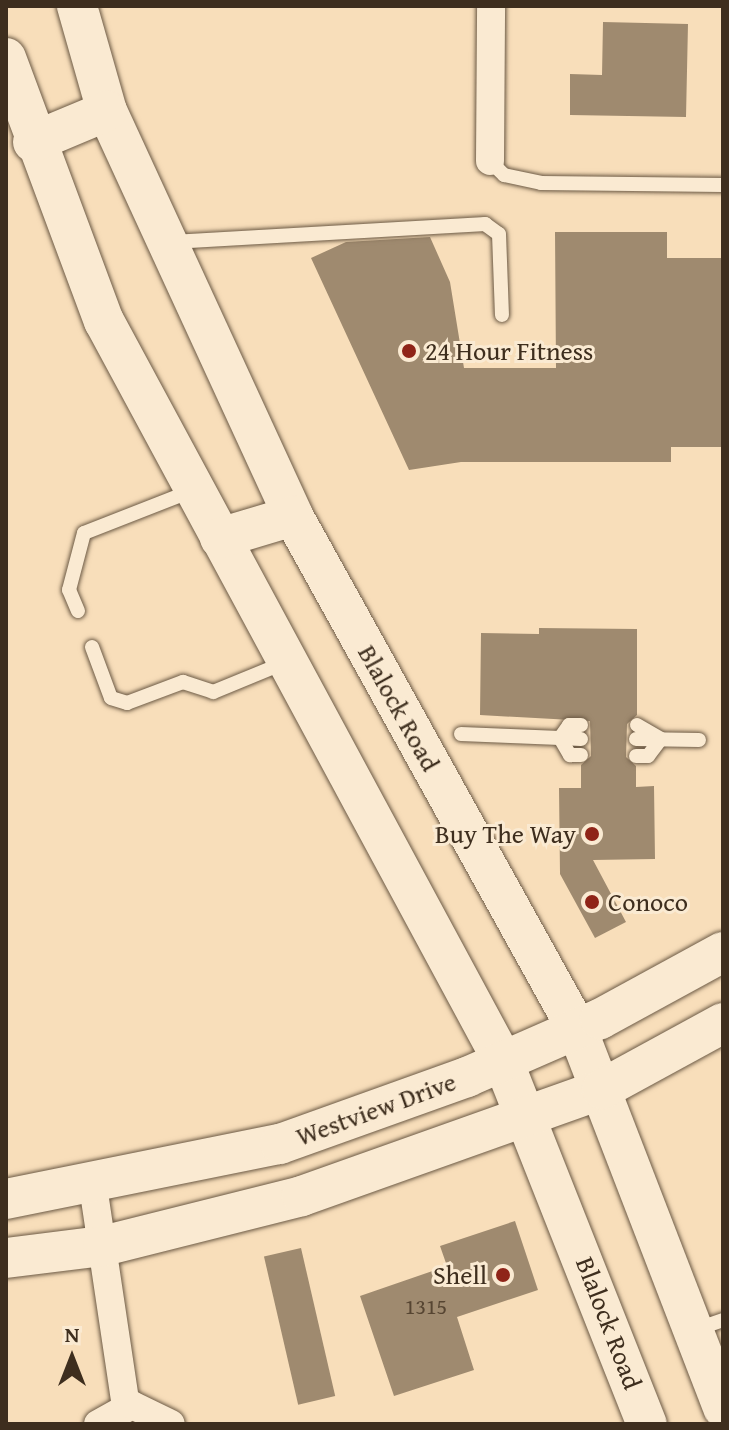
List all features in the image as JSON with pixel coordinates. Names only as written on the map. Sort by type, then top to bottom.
[{"type":"main road","name":"Blalock Road","points":[[77,6],[107,111],[293,516],[577,1029],[708,1325],[723,1408]]},
{"type":"main road","name":"Blalock Road","points":[[6,61],[33,142],[104,321],[503,1061],[528,1115],[647,1424]]},
{"type":"main road","points":[[33,142],[107,111]]},
{"type":"main road","points":[[220,538],[293,516]]},
{"type":"main road","name":"Westview Drive","points":[[6,1199],[93,1186],[280,1144],[503,1061],[577,1029],[723,952]]},
{"type":"main road","points":[[6,1258],[103,1246],[302,1196],[602,1089],[723,1023]]},
{"type":"street","points":[[490,161],[491,6]]},
{"type":"street","points":[[93,1186],[126,1406]]},
{"type":"street","points":[[98,1424],[126,1406],[148,1407],[171,1424]]},
{"type":"lane","points":[[490,161],[504,175],[530,182],[723,185]]},
{"type":"lane","points":[[167,242],[485,224],[499,234],[502,315]]},
{"type":"lane","points":[[78,611],[69,590],[84,533],[195,490]]},
{"type":"lane","points":[[92,647],[111,698],[127,703],[183,682],[213,692],[287,661]]},
{"type":"lane","points":[[560,738],[569,725],[581,732]]},
{"type":"lane","points":[[636,732],[661,739],[699,740]]},
{"type":"lane","points":[[461,734],[560,738]]},
{"type":"lane","points":[[560,738],[570,755],[581,755]]},
{"type":"lane","points":[[636,756],[648,756],[661,739]]},
{"type":"building","points":[[603,22],[688,24],[686,117],[570,115],[570,74],[602,75]]},
{"type":"building","name":"24 Hour Fitness","points":[[555,232],[667,232],[667,258],[723,258],[723,447],[671,447],[671,462],[461,462],[409,470],[311,258],[346,242],[430,237],[450,282],[464,368],[556,368]]},
{"type":"building","points":[[539,628],[637,629],[637,715],[627,724],[626,757],[636,766],[636,787],[654,786],[655,859],[593,860],[626,922],[595,938],[560,874],[559,788],[581,788],[581,765],[591,756],[590,721],[480,715],[481,633],[539,634]]},
{"type":"building","points":[[515,1221],[538,1290],[457,1317],[474,1370],[394,1396],[360,1296],[447,1266],[440,1246]]},
{"type":"building","points":[[301,1248],[335,1396],[298,1405],[264,1257]]},
{"type":"place","name":"24 Hour Fitness","points":[[409,351]]},
{"type":"place","name":"Buy The Way","points":[[592,834]]},
{"type":"place","name":"Conoco","points":[[592,902]]},
{"type":"place","name":"Shell","points":[[503,1275]]}]
